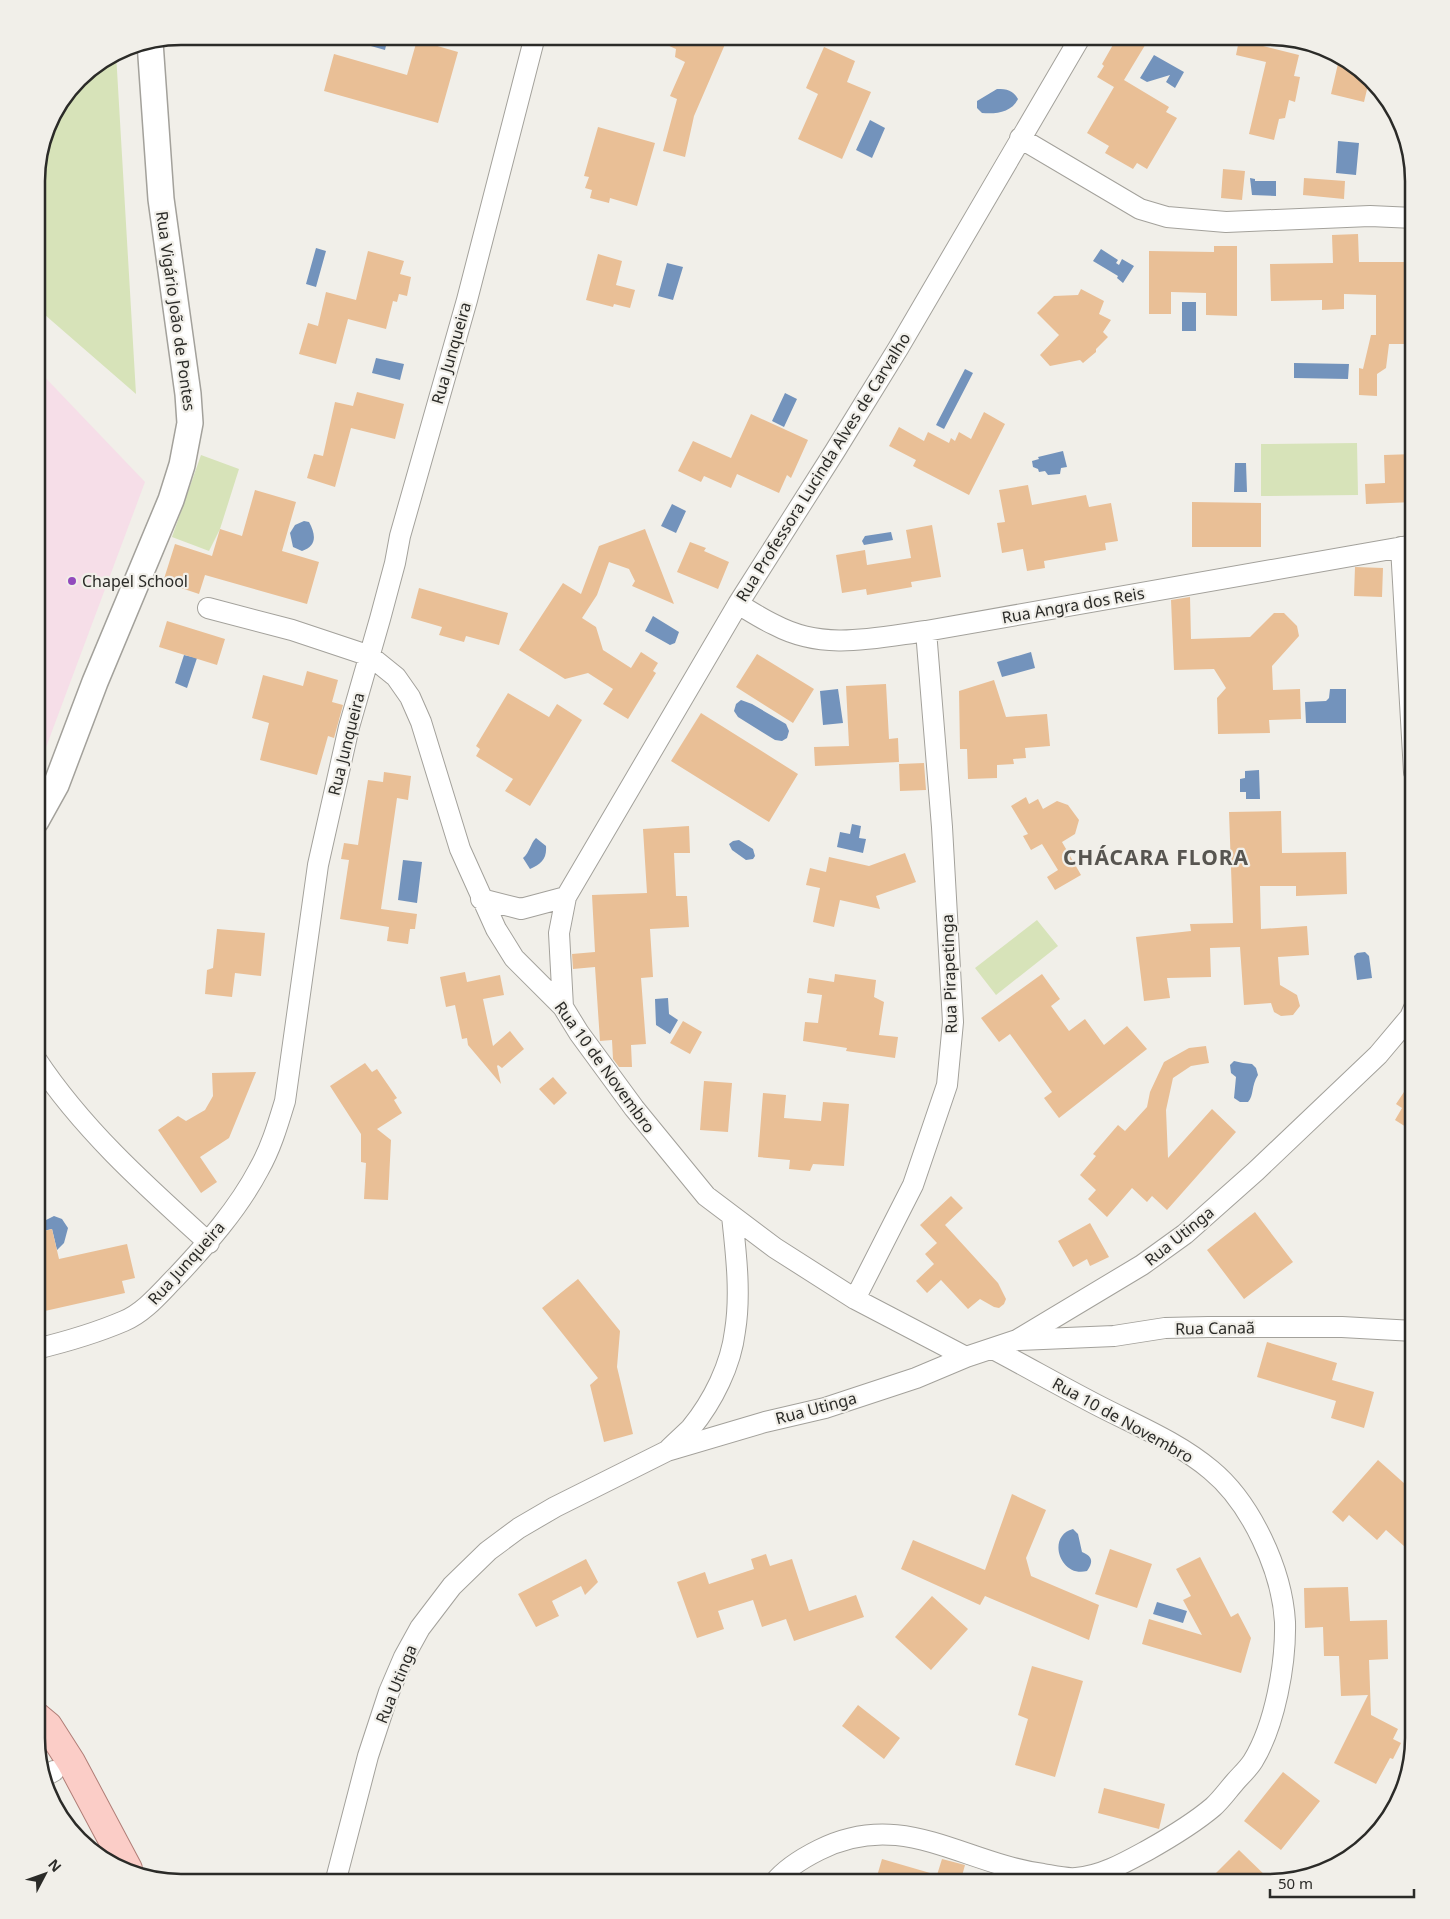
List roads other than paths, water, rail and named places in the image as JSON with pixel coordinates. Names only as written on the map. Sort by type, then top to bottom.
[{"type":"main road","points":[[45,1724],[71,1762],[124,1861]]},
{"type":"street","name":"Rua Junqueira","points":[[45,1347],[124,1321],[144,1309],[209,1243],[243,1196],[260,1168],[276,1130],[285,1101],[318,865],[349,727],[395,563],[400,536],[467,300],[533,45]]},
{"type":"street","name":"Rua Professora Lucinda Alves de Carvalho","points":[[563,1007],[559,933],[566,897],[738,604],[889,363],[1076,45]]},
{"type":"street","name":"Rua Vigário João de Pontes","points":[[45,805],[56,785],[95,682],[171,500],[182,465],[190,423],[188,394],[161,199],[150,49]]},
{"type":"street","points":[[1020,138],[1140,209],[1167,217],[1226,222],[1370,216],[1405,218]]},
{"type":"street","name":"Rua Angra dos Reis","points":[[738,604],[775,626],[799,635],[822,641],[852,641],[926,631],[1405,547]]},
{"type":"street","name":"Rua 10 de Novembro","points":[[208,608],[292,630],[370,656],[396,677],[410,696],[421,722],[460,849],[496,929],[514,958],[563,1007],[579,1033],[656,1137],[706,1196],[775,1248],[855,1299],[966,1357]]},
{"type":"street","name":"Rua Pirapetinga","points":[[855,1299],[913,1185],[947,1085],[953,1022],[942,827],[926,631]]},
{"type":"street","points":[[481,898],[521,909],[566,897]]},
{"type":"street","name":"Rua Utinga","points":[[337,1874],[368,1756],[389,1692],[404,1657],[420,1628],[452,1586],[488,1551],[519,1528],[555,1507],[667,1451],[765,1422],[825,1408],[916,1378],[966,1357],[1017,1340],[1142,1266],[1185,1234],[1378,1056],[1405,1023]]},
{"type":"street","points":[[45,1073],[94,1135],[146,1187],[209,1243]]},
{"type":"street","points":[[667,1451],[691,1427],[714,1393],[725,1370],[736,1323],[737,1290],[732,1216]]},
{"type":"street","name":"Rua Canaã","points":[[1017,1340],[1114,1336],[1165,1328],[1342,1327],[1405,1330]]},
{"type":"street","name":"Rua 10 de Novembro","points":[[993,1349],[1170,1442],[1211,1470],[1234,1495],[1250,1518],[1269,1554],[1280,1589],[1285,1622],[1281,1677],[1270,1725],[1252,1762],[1214,1806],[1177,1834],[1130,1860],[1098,1874]]},
{"type":"street","name":"Rua 10 de Novembro","points":[[785,1874],[805,1857],[838,1840],[890,1833],[952,1848],[1003,1866],[1043,1874]]},
{"type":"water","points":[[367,45],[386,45],[385,50]]},
{"type":"water","points":[[1154,55],[1184,72],[1175,88],[1166,82],[1170,75],[1147,82],[1140,78]]},
{"type":"water","points":[[997,89],[1009,91],[1018,99],[1015,104],[1003,112],[982,113],[977,108],[977,101]]},
{"type":"water","points":[[870,120],[885,128],[872,158],[856,150]]},
{"type":"water","points":[[1338,141],[1359,143],[1356,175],[1336,173]]},
{"type":"water","points":[[1250,178],[1255,179],[1255,181],[1276,181],[1276,196],[1252,195]]},
{"type":"water","points":[[316,248],[326,251],[316,287],[306,284]]},
{"type":"water","points":[[1101,249],[1118,260],[1116,263],[1119,265],[1122,259],[1134,266],[1123,283],[1117,278],[1118,276],[1093,261]]},
{"type":"water","points":[[667,263],[683,267],[673,300],[658,296]]},
{"type":"water","points":[[1182,302],[1196,302],[1196,331],[1182,331]]},
{"type":"water","points":[[376,358],[404,364],[400,380],[372,373]]},
{"type":"water","points":[[1294,363],[1349,364],[1348,379],[1294,378]]},
{"type":"water","points":[[965,369],[973,373],[944,429],[936,425]]},
{"type":"water","points":[[785,393],[797,399],[784,427],[772,421]]},
{"type":"water","points":[[1063,451],[1067,467],[1061,468],[1060,474],[1048,475],[1045,471],[1039,472],[1038,469],[1033,467],[1032,461],[1039,459],[1038,457]]},
{"type":"water","points":[[1235,463],[1246,463],[1247,492],[1234,492]]},
{"type":"water","points":[[672,504],[686,511],[676,533],[661,526]]},
{"type":"water","points":[[304,521],[309,522],[314,540],[307,549],[302,551],[293,547],[290,533],[295,525]]},
{"type":"water","points":[[891,532],[893,540],[864,545],[862,541],[865,536]]},
{"type":"water","points":[[653,616],[679,632],[675,643],[670,645],[645,631]]},
{"type":"water","points":[[1031,652],[1035,668],[1002,677],[997,662]]},
{"type":"water","points":[[184,655],[197,658],[187,688],[175,683]]},
{"type":"water","points":[[838,689],[843,723],[823,725],[820,691]]},
{"type":"water","points":[[1330,689],[1346,689],[1346,723],[1306,723],[1305,702],[1326,701],[1329,698]]},
{"type":"water","points":[[741,700],[752,704],[786,724],[789,731],[787,738],[782,741],[775,740],[738,717],[734,711],[736,704]]},
{"type":"water","points":[[1259,770],[1260,799],[1246,799],[1246,792],[1240,792],[1240,779],[1245,778],[1245,771]]},
{"type":"water","points":[[852,824],[861,826],[859,838],[866,839],[863,853],[837,847],[840,832],[850,834]]},
{"type":"water","points":[[536,838],[546,846],[545,854],[540,863],[530,869],[523,858]]},
{"type":"water","points":[[739,840],[753,849],[755,856],[753,859],[746,860],[732,850],[729,844]]},
{"type":"water","points":[[403,860],[422,862],[417,903],[398,900]]},
{"type":"water","points":[[1365,952],[1369,956],[1372,978],[1357,980],[1354,956],[1357,953]]},
{"type":"water","points":[[668,998],[669,1014],[678,1020],[670,1034],[656,1025],[655,999]]},
{"type":"water","points":[[1234,1061],[1252,1064],[1256,1068],[1258,1075],[1248,1102],[1240,1102],[1234,1098],[1236,1077],[1231,1073],[1230,1065]]},
{"type":"water","points":[[54,1216],[62,1219],[68,1228],[64,1243],[57,1250],[52,1229],[45,1231],[45,1220]]},
{"type":"water","points":[[1073,1529],[1078,1534],[1082,1552],[1091,1559],[1091,1564],[1087,1571],[1078,1571],[1070,1568],[1064,1563],[1060,1555],[1058,1547],[1060,1540],[1065,1533]]},
{"type":"water","points":[[1157,1602],[1187,1611],[1183,1623],[1153,1614]]},
{"type":"place","name":"Chapel School","points":[[72,581]]},
{"type":"district","name":"CHÁCARA FLORA","points":[[1156,858]]}]
